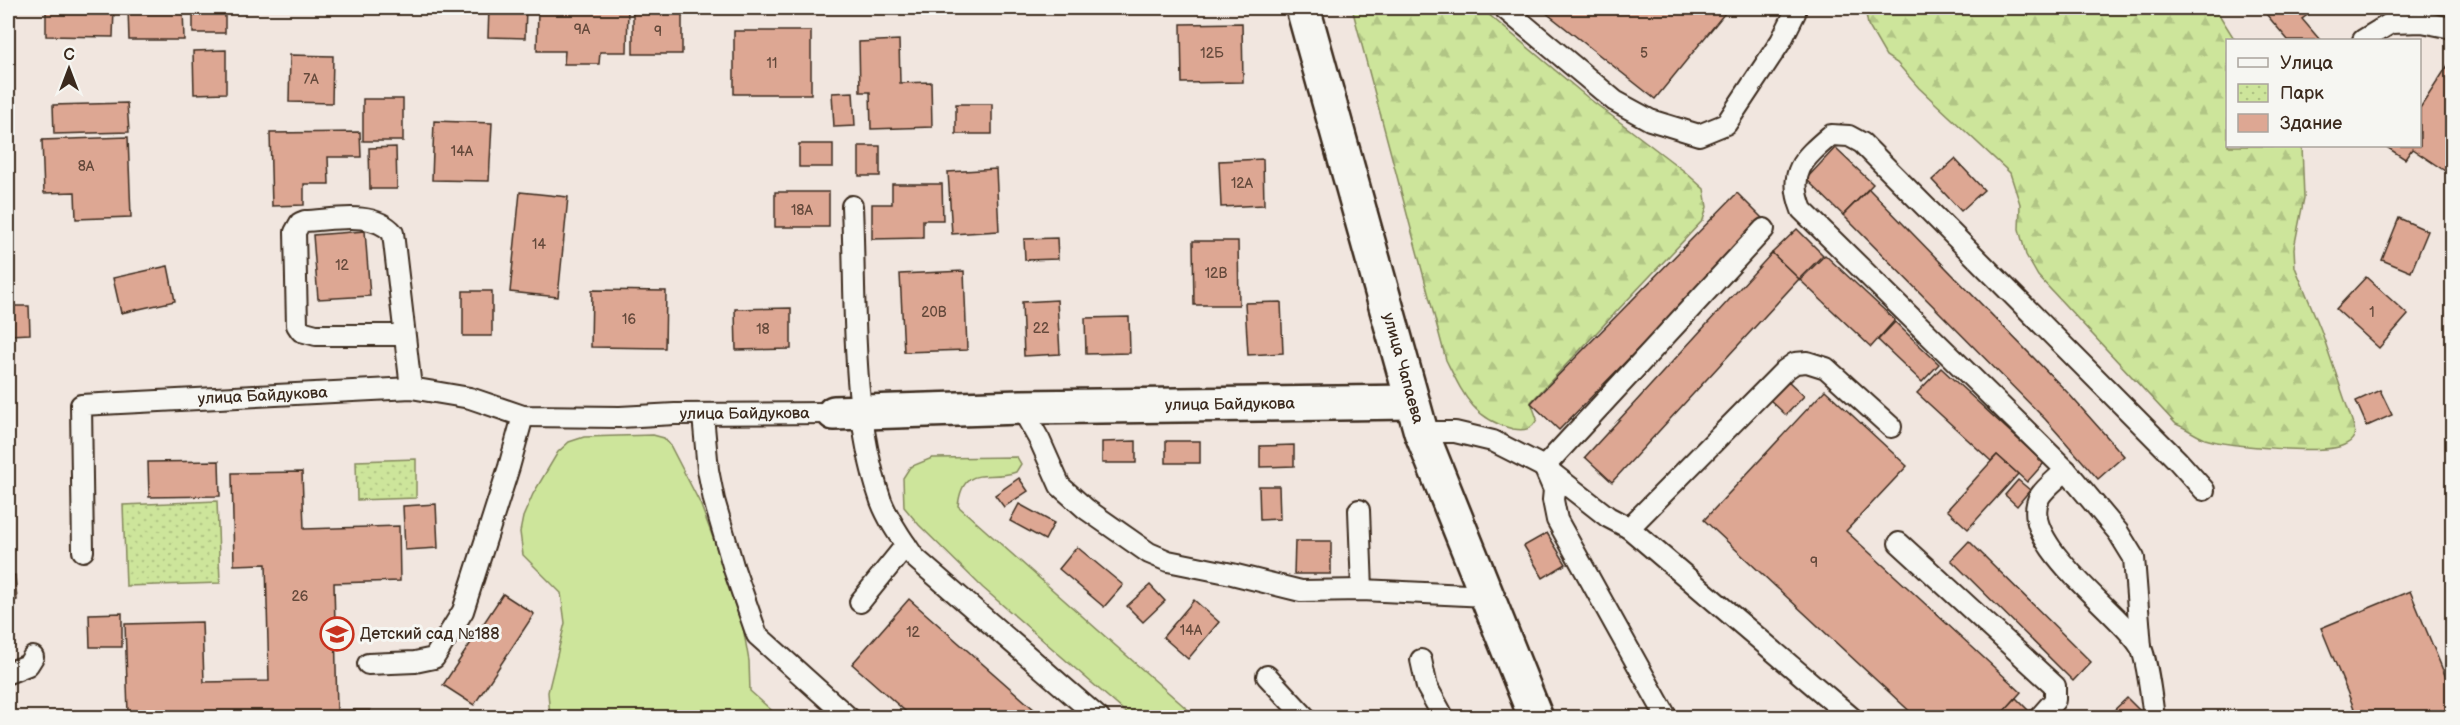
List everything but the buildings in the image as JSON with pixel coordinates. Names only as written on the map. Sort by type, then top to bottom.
[{"type":"main road","name":"улица Чапаева","points":[[1303,8],[1417,417],[1536,717]]},
{"type":"main road","name":"улица Байдукова","points":[[847,413],[1021,407],[1417,417]]},
{"type":"lane","points":[[1504,8],[1615,101],[1650,120],[1699,135],[1726,124],[1781,41],[1795,13],[1795,8]]},
{"type":"lane","points":[[2365,39],[2391,23],[2422,22],[2452,28]]},
{"type":"lane","points":[[2154,717],[2141,646],[2134,558],[2118,532],[2066,470],[1802,210],[1796,195],[1795,180],[1800,166],[1809,154],[1831,135],[1849,136],[1862,143],[2178,461],[2204,490]]},
{"type":"lane","points":[[852,206],[847,413],[882,503],[895,529],[914,557],[1099,717]]},
{"type":"lane","points":[[404,335],[316,335],[301,331],[297,325],[295,232],[300,223],[358,218],[376,220],[385,224],[393,233],[411,388]]},
{"type":"lane","points":[[1544,467],[1764,229]]},
{"type":"lane","points":[[1629,528],[1785,370],[1795,363],[1807,362],[1826,368],[1891,427]]},
{"type":"lane","name":"улица Байдукова","points":[[83,550],[81,405],[411,388],[470,398],[523,416],[847,413]]},
{"type":"lane","points":[[1021,407],[1040,441],[1060,486],[1086,509],[1149,553],[1168,561],[1301,591],[1362,590],[1487,596]]},
{"type":"lane","points":[[703,415],[708,470],[714,500],[734,569],[757,635],[849,717]]},
{"type":"lane","points":[[368,664],[415,662],[434,658],[444,644],[463,611],[523,416]]},
{"type":"lane","points":[[1417,417],[1455,432],[1493,441],[1544,467],[1608,517],[1629,528],[1852,717]]},
{"type":"lane","points":[[1544,467],[1554,490],[1553,500],[1557,520],[1667,717]]},
{"type":"lane","points":[[2066,470],[2041,495],[2037,506],[2039,528],[2050,550],[2141,646]]},
{"type":"lane","points":[[1359,510],[1362,590]]},
{"type":"lane","points":[[1899,543],[2055,686],[2055,700],[2039,717]]},
{"type":"lane","points":[[860,602],[906,545]]},
{"type":"lane","points":[[8,673],[28,665],[33,657]]},
{"type":"lane","points":[[1421,660],[1427,687],[1444,717]]},
{"type":"lane","points":[[1267,676],[1306,717]]},
{"type":"green space","points":[[1352,8],[1481,8],[1587,97],[1704,189],[1707,207],[1703,220],[1531,402],[1537,419],[1527,429],[1513,429],[1499,425],[1479,412],[1464,394],[1446,360]]},
{"type":"green space","points":[[1865,8],[2215,8],[2234,39],[2226,39],[2226,147],[2302,147],[2304,198],[2294,248],[2295,267],[2321,330],[2354,427],[2355,433],[2352,440],[2334,448],[2254,447],[2205,439],[2176,424],[2038,276],[2026,255],[2019,229],[2020,204],[2010,173],[1919,88],[1897,63],[1886,56],[1868,25]]},
{"type":"green space","points":[[653,435],[664,438],[670,445],[700,503],[740,610],[749,661],[750,691],[779,717],[550,717],[548,692],[565,623],[561,593],[523,555],[520,532],[523,517],[533,494],[558,452],[569,442],[584,437]]},
{"type":"green space","points":[[1017,457],[1021,464],[1016,472],[1006,475],[978,476],[971,479],[961,492],[958,506],[1196,717],[1131,717],[983,588],[919,525],[904,507],[903,478],[910,467],[932,458]]},
{"type":"green space","points":[[416,459],[416,498],[357,500],[356,461]]},
{"type":"green space","points":[[217,501],[220,583],[126,586],[123,505]]},
{"type":"place","name":"Детский сад №188","points":[[337,634]]}]
